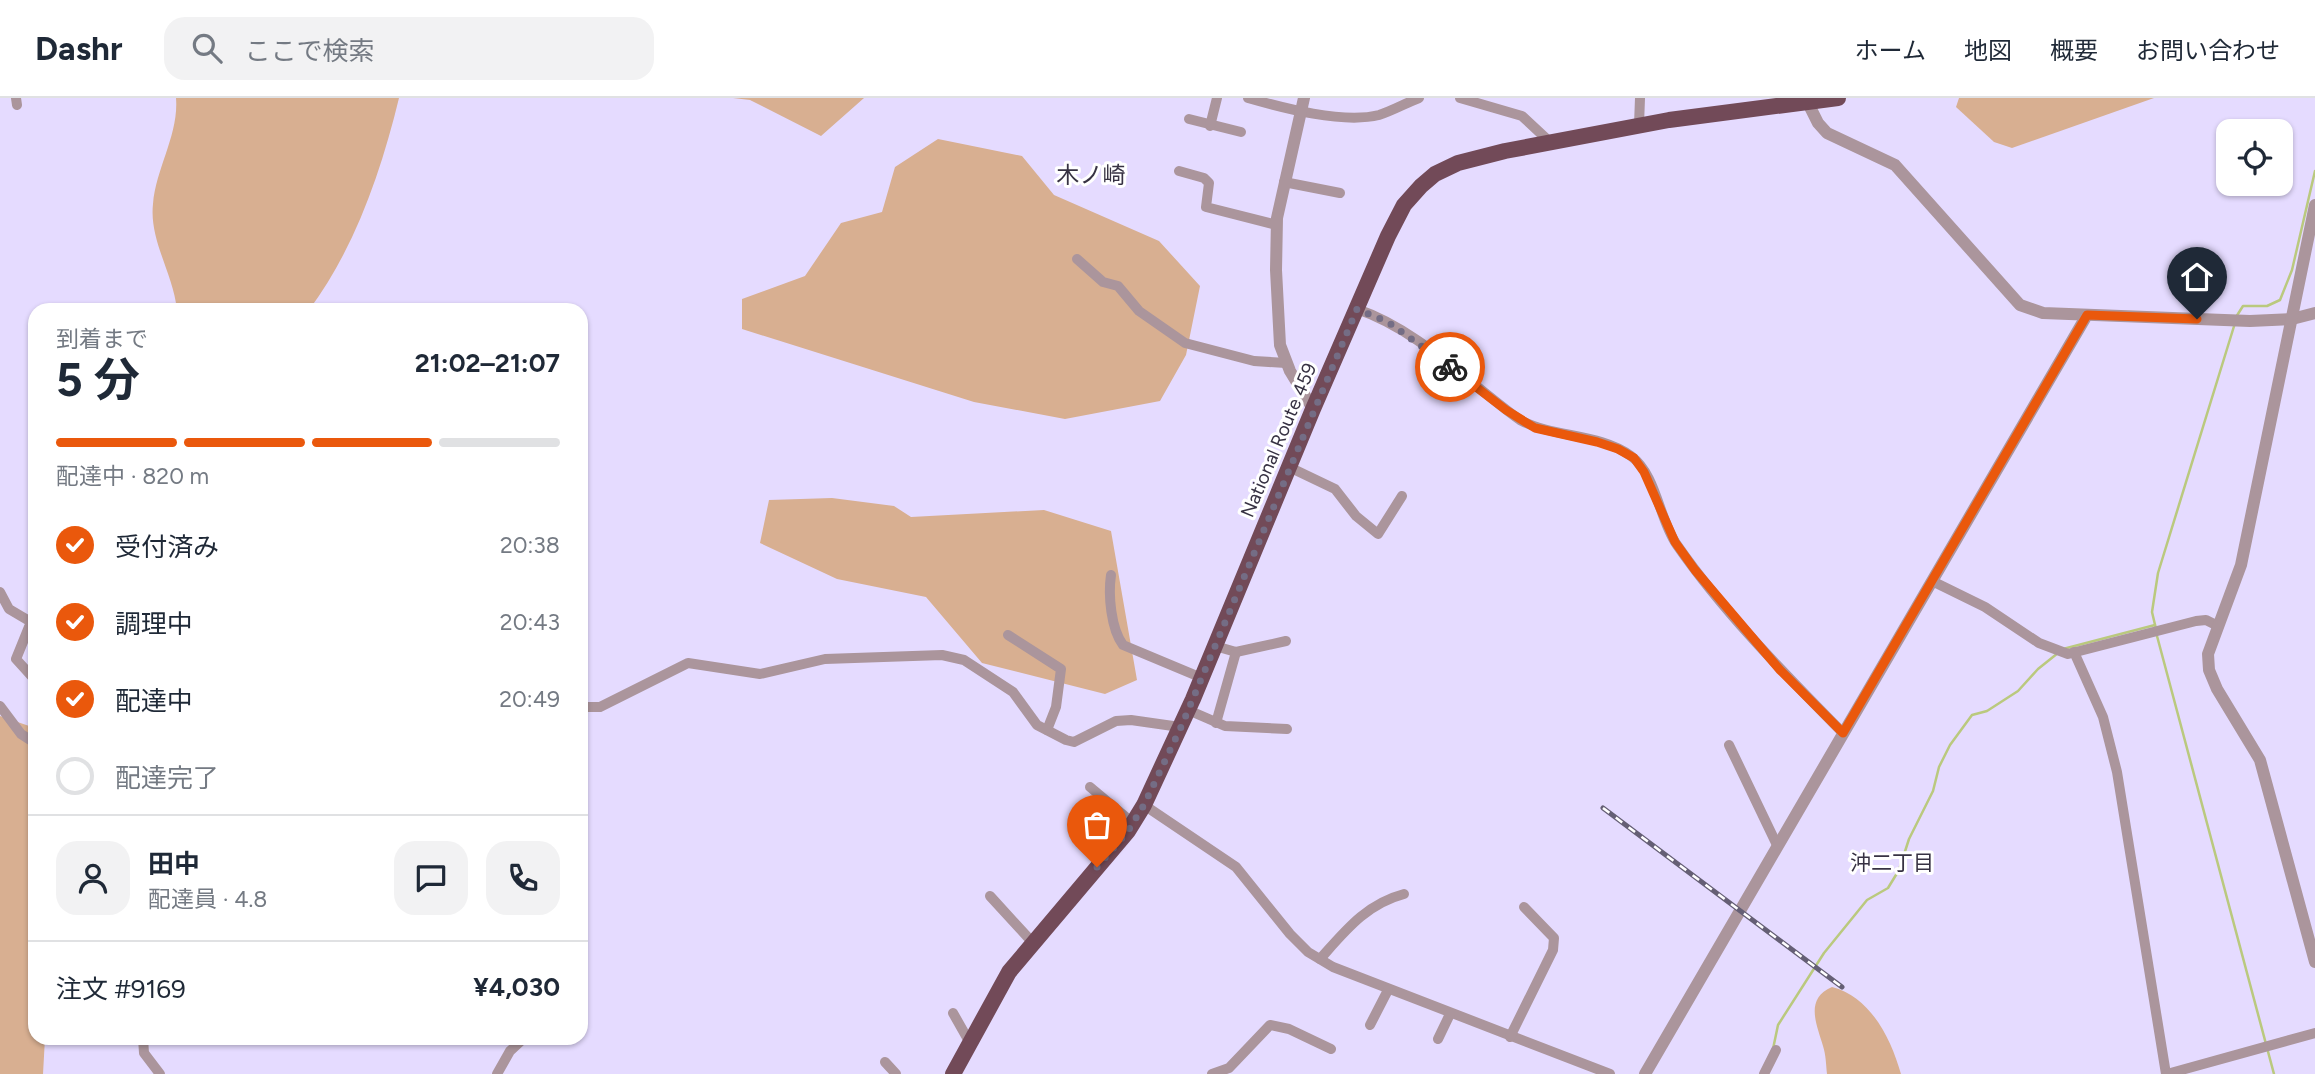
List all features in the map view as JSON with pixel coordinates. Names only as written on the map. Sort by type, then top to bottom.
[{"type":"highway","name":"National Route 459","points":[[953,1074],[1009,972],[1133,822],[1144,805],[1202,678],[1313,409],[1405,205],[1428,180],[1458,163],[1639,125],[1838,98]]},
{"type":"street","points":[[1210,126],[1217,98]]},
{"type":"street","points":[[1248,98],[1303,113],[1375,116],[1419,98]]},
{"type":"street","points":[[1304,98],[1303,113],[1284,182],[1277,225],[1280,345],[1286,363],[1313,409]]},
{"type":"street","points":[[1460,98],[1522,116],[1552,144]]},
{"type":"street","points":[[1639,125],[1640,98]]},
{"type":"street","points":[[1808,103],[1818,123],[1827,133],[1895,164],[2020,305],[2043,313],[2250,321],[2292,318],[2315,313]]},
{"type":"street","points":[[1189,120],[1241,132]]},
{"type":"street","points":[[1179,171],[1205,178],[1209,183],[1206,207],[1277,225]]},
{"type":"street","points":[[1284,182],[1340,193]]},
{"type":"street","points":[[2315,205],[2241,565],[2216,625],[2208,654],[2209,670],[2260,760],[2315,962]]},
{"type":"street","points":[[1077,259],[1103,282],[1118,286],[1139,311],[1185,343],[1254,361],[1286,363]]},
{"type":"street","points":[[1357,309],[1388,322],[1416,341],[1520,420],[1535,428],[1618,449],[1634,458],[1644,472],[1675,542],[1695,570],[1780,670],[1843,733]]},
{"type":"street","points":[[1644,1074],[2087,315]]},
{"type":"street","points":[[1289,467],[1335,489],[1356,516],[1378,534],[1402,496]]},
{"type":"street","points":[[1111,575],[1109,589],[1112,609],[1123,645],[1202,678]]},
{"type":"street","points":[[1932,581],[1985,607],[2039,643],[2068,654],[2196,621],[2206,620],[2216,625]]},
{"type":"street","points":[[0,592],[9,608],[28,620]]},
{"type":"street","points":[[28,631],[16,659],[28,672]]},
{"type":"street","points":[[1008,635],[1061,669],[1056,707],[1047,730]]},
{"type":"street","points":[[1215,646],[1236,652],[1286,641]]},
{"type":"street","points":[[1216,723],[1236,652]]},
{"type":"street","points":[[2074,652],[2103,717],[2117,772],[2166,1074],[2315,1033]]},
{"type":"street","points":[[588,707],[600,707],[688,663],[760,674],[825,659],[942,655],[964,660],[1013,692],[1037,725],[1074,741],[1116,721],[1131,720],[1181,727]]},
{"type":"street","points":[[0,706],[21,734],[28,738]]},
{"type":"street","points":[[1188,710],[1216,723],[1287,729]]},
{"type":"street","points":[[1730,745],[1777,845]]},
{"type":"street","points":[[1090,786],[1133,822]]},
{"type":"street","points":[[1144,805],[1236,867],[1273,916],[1308,952],[1320,960],[1388,990],[1610,1074]]},
{"type":"street","points":[[1320,960],[1356,918],[1378,904],[1404,894]]},
{"type":"street","points":[[990,896],[1034,943]]},
{"type":"street","points":[[1510,1037],[1553,950],[1554,938],[1524,907]]},
{"type":"street","points":[[1370,1025],[1388,990]]},
{"type":"street","points":[[953,1013],[970,1042]]},
{"type":"street","points":[[1438,1039],[1450,1014]]},
{"type":"street","points":[[1212,1074],[1229,1068],[1270,1025],[1289,1029],[1331,1049]]},
{"type":"street","points":[[143,1045],[144,1053],[160,1074]]},
{"type":"street","points":[[497,1074],[516,1045]]},
{"type":"street","points":[[1764,1074],[1776,1050]]},
{"type":"street","points":[[884,1062],[896,1074]]},
{"type":"shaded area","points":[[176,98],[399,98],[384,154],[365,208],[340,261],[314,303],[176,303],[154,231],[153,204],[176,111]]},
{"type":"shaded area","points":[[733,98],[864,98],[821,136],[750,100]]},
{"type":"shaded area","points":[[1959,98],[2154,98],[2012,148],[1994,142],[1956,107]]},
{"type":"shaded area","points":[[938,139],[1022,156],[1054,195],[1159,241],[1200,286],[1186,355],[1160,401],[1065,419],[974,402],[742,329],[742,299],[805,276],[841,223],[882,212],[895,167]]},
{"type":"shaded area","points":[[832,498],[894,506],[911,517],[1044,510],[1111,531],[1137,680],[1105,694],[982,663],[926,597],[837,579],[760,543],[769,500]]},
{"type":"shaded area","points":[[0,716],[28,726],[28,1045],[45,1045],[43,1074],[0,1074]]},
{"type":"shaded area","points":[[1832,987],[1858,1000],[1877,1021],[1901,1074],[1827,1074],[1815,1005],[1823,992]]},
{"type":"waterway","points":[[2236,317],[2243,306],[2267,306],[2280,300],[2292,270],[2315,171]]},
{"type":"waterway","points":[[2156,629],[2152,612],[2158,573],[2235,323]]},
{"type":"waterway","points":[[2063,649],[2155,625]]},
{"type":"waterway","points":[[2157,636],[2274,1074]]},
{"type":"waterway","points":[[1773,1049],[1778,1025],[1824,953],[1867,900],[1888,888],[1899,870],[1909,839],[1933,791],[1939,767],[1950,745],[1972,715],[1987,711],[2018,691],[2038,669],[2058,653]]},
{"type":"railway","points":[[1603,808],[1842,987]]},
{"type":"way so far","points":[[1097,867],[1128,831],[1144,805],[1181,727],[1357,309],[1388,322],[1450,367]]},
{"type":"district","name":"木ノ崎","points":[[1091,175]]},
{"type":"district","name":"沖二丁目","points":[[1892,863]]},
{"type":"route","points":[[1450,367],[1506,410],[1535,428],[1597,442],[1634,458],[1644,472],[1675,542],[1695,570],[1780,670],[1843,733],[2087,315],[2197,319]]}]
